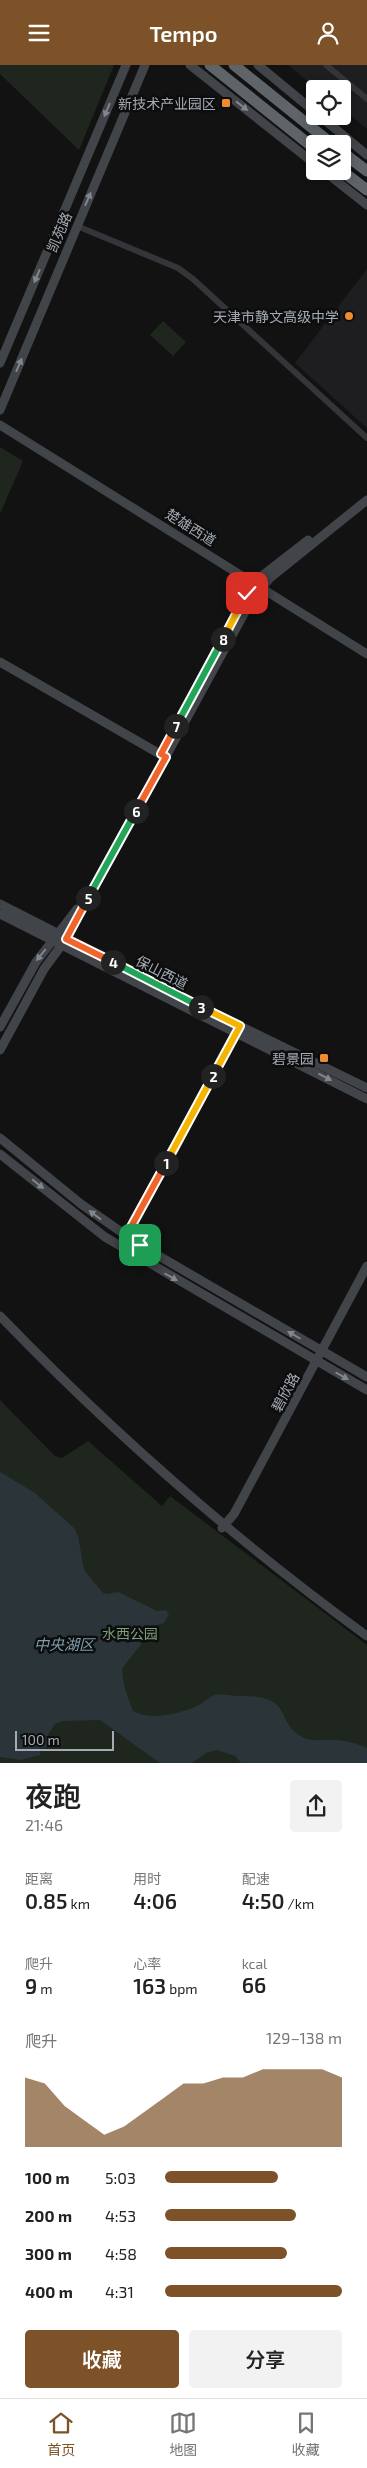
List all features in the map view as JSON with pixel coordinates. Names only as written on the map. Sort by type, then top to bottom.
[{"type":"highway","points":[[210,65],[306,142]]},
{"type":"highway","points":[[234,65],[321,135]]},
{"type":"highway","points":[[351,159],[367,171]]},
{"type":"highway","points":[[351,178],[367,190]]},
{"type":"street","name":"凯苑路","points":[[0,363],[126,65]]},
{"type":"street","name":"凯苑路","points":[[0,410],[145,65]]},
{"type":"street","points":[[190,65],[306,157]]},
{"type":"street","points":[[258,65],[306,105]]},
{"type":"street","points":[[326,65],[367,99]]},
{"type":"street","points":[[331,125],[367,155]]},
{"type":"street","points":[[335,180],[367,205]]},
{"type":"street","points":[[76,226],[178,268],[193,279],[367,438]]},
{"type":"street","name":"楚雄西道","points":[[0,425],[367,654]]},
{"type":"street","points":[[0,1050],[163,755],[252,599],[258,585],[367,493]]},
{"type":"street","points":[[258,585],[367,500]]},
{"type":"street","points":[[0,662],[163,755]]},
{"type":"street","name":"保山西道","points":[[0,904],[60,940]]},
{"type":"street","name":"保山西道","points":[[0,914],[60,940],[238,1029],[367,1099]]},
{"type":"street","points":[[0,1027],[36,963],[60,940]]},
{"type":"street","points":[[120,1246],[238,1029]]},
{"type":"street","name":"保山西道","points":[[238,1029],[367,1088]]},
{"type":"street","points":[[0,1137],[80,1204],[126,1236],[367,1377]]},
{"type":"street","points":[[0,1154],[85,1223],[120,1246],[367,1390]]},
{"type":"street","name":"碧欣路","points":[[324,1352],[367,1266]]},
{"type":"street","name":"碧欣路","points":[[225,1528],[367,1279]]},
{"type":"street","points":[[0,1316],[88,1406],[225,1528]]},
{"type":"street","points":[[0,1321],[86,1408],[160,1477],[367,1637]]},
{"type":"shaded area","points":[[288,65],[367,65],[367,129],[351,116],[351,80],[306,80]]},
{"type":"shaded area","name":"天津市静文高级中学","points":[[367,269],[367,428],[295,363]]},
{"type":"green space","points":[[0,65],[114,65],[79,150],[0,74]]},
{"type":"green space","points":[[163,321],[186,342],[173,356],[150,335]]},
{"type":"green space","points":[[0,447],[23,461],[0,514]]},
{"type":"green space","name":"水西公园","points":[[0,1400],[55,1456],[62,1458],[88,1441],[162,1506],[170,1496],[367,1645],[367,1763],[0,1763]]},
{"type":"water","name":"中央湖区","points":[[0,1472],[35,1493],[74,1528],[78,1536],[84,1570],[103,1593],[118,1592],[157,1611],[166,1610],[169,1614],[164,1623],[157,1625],[123,1667],[124,1683],[133,1711],[148,1716],[166,1715],[199,1705],[215,1695],[257,1697],[269,1700],[277,1705],[296,1733],[307,1739],[342,1741],[367,1748],[367,1763],[241,1763],[235,1756],[217,1750],[206,1753],[192,1763],[160,1763],[100,1720],[62,1721],[55,1724],[48,1735],[47,1747],[40,1748],[40,1755],[21,1760],[0,1757]]},
{"type":"place","name":"新技术产业园区","points":[[226,103]]},
{"type":"place","name":"天津市静文高级中学","points":[[349,316]]},
{"type":"place","name":"碧景园","points":[[324,1058]]},
{"type":"route","points":[[140,1245],[126,1236],[240,1026],[66,939],[166,757],[161,754],[247,593]]}]
